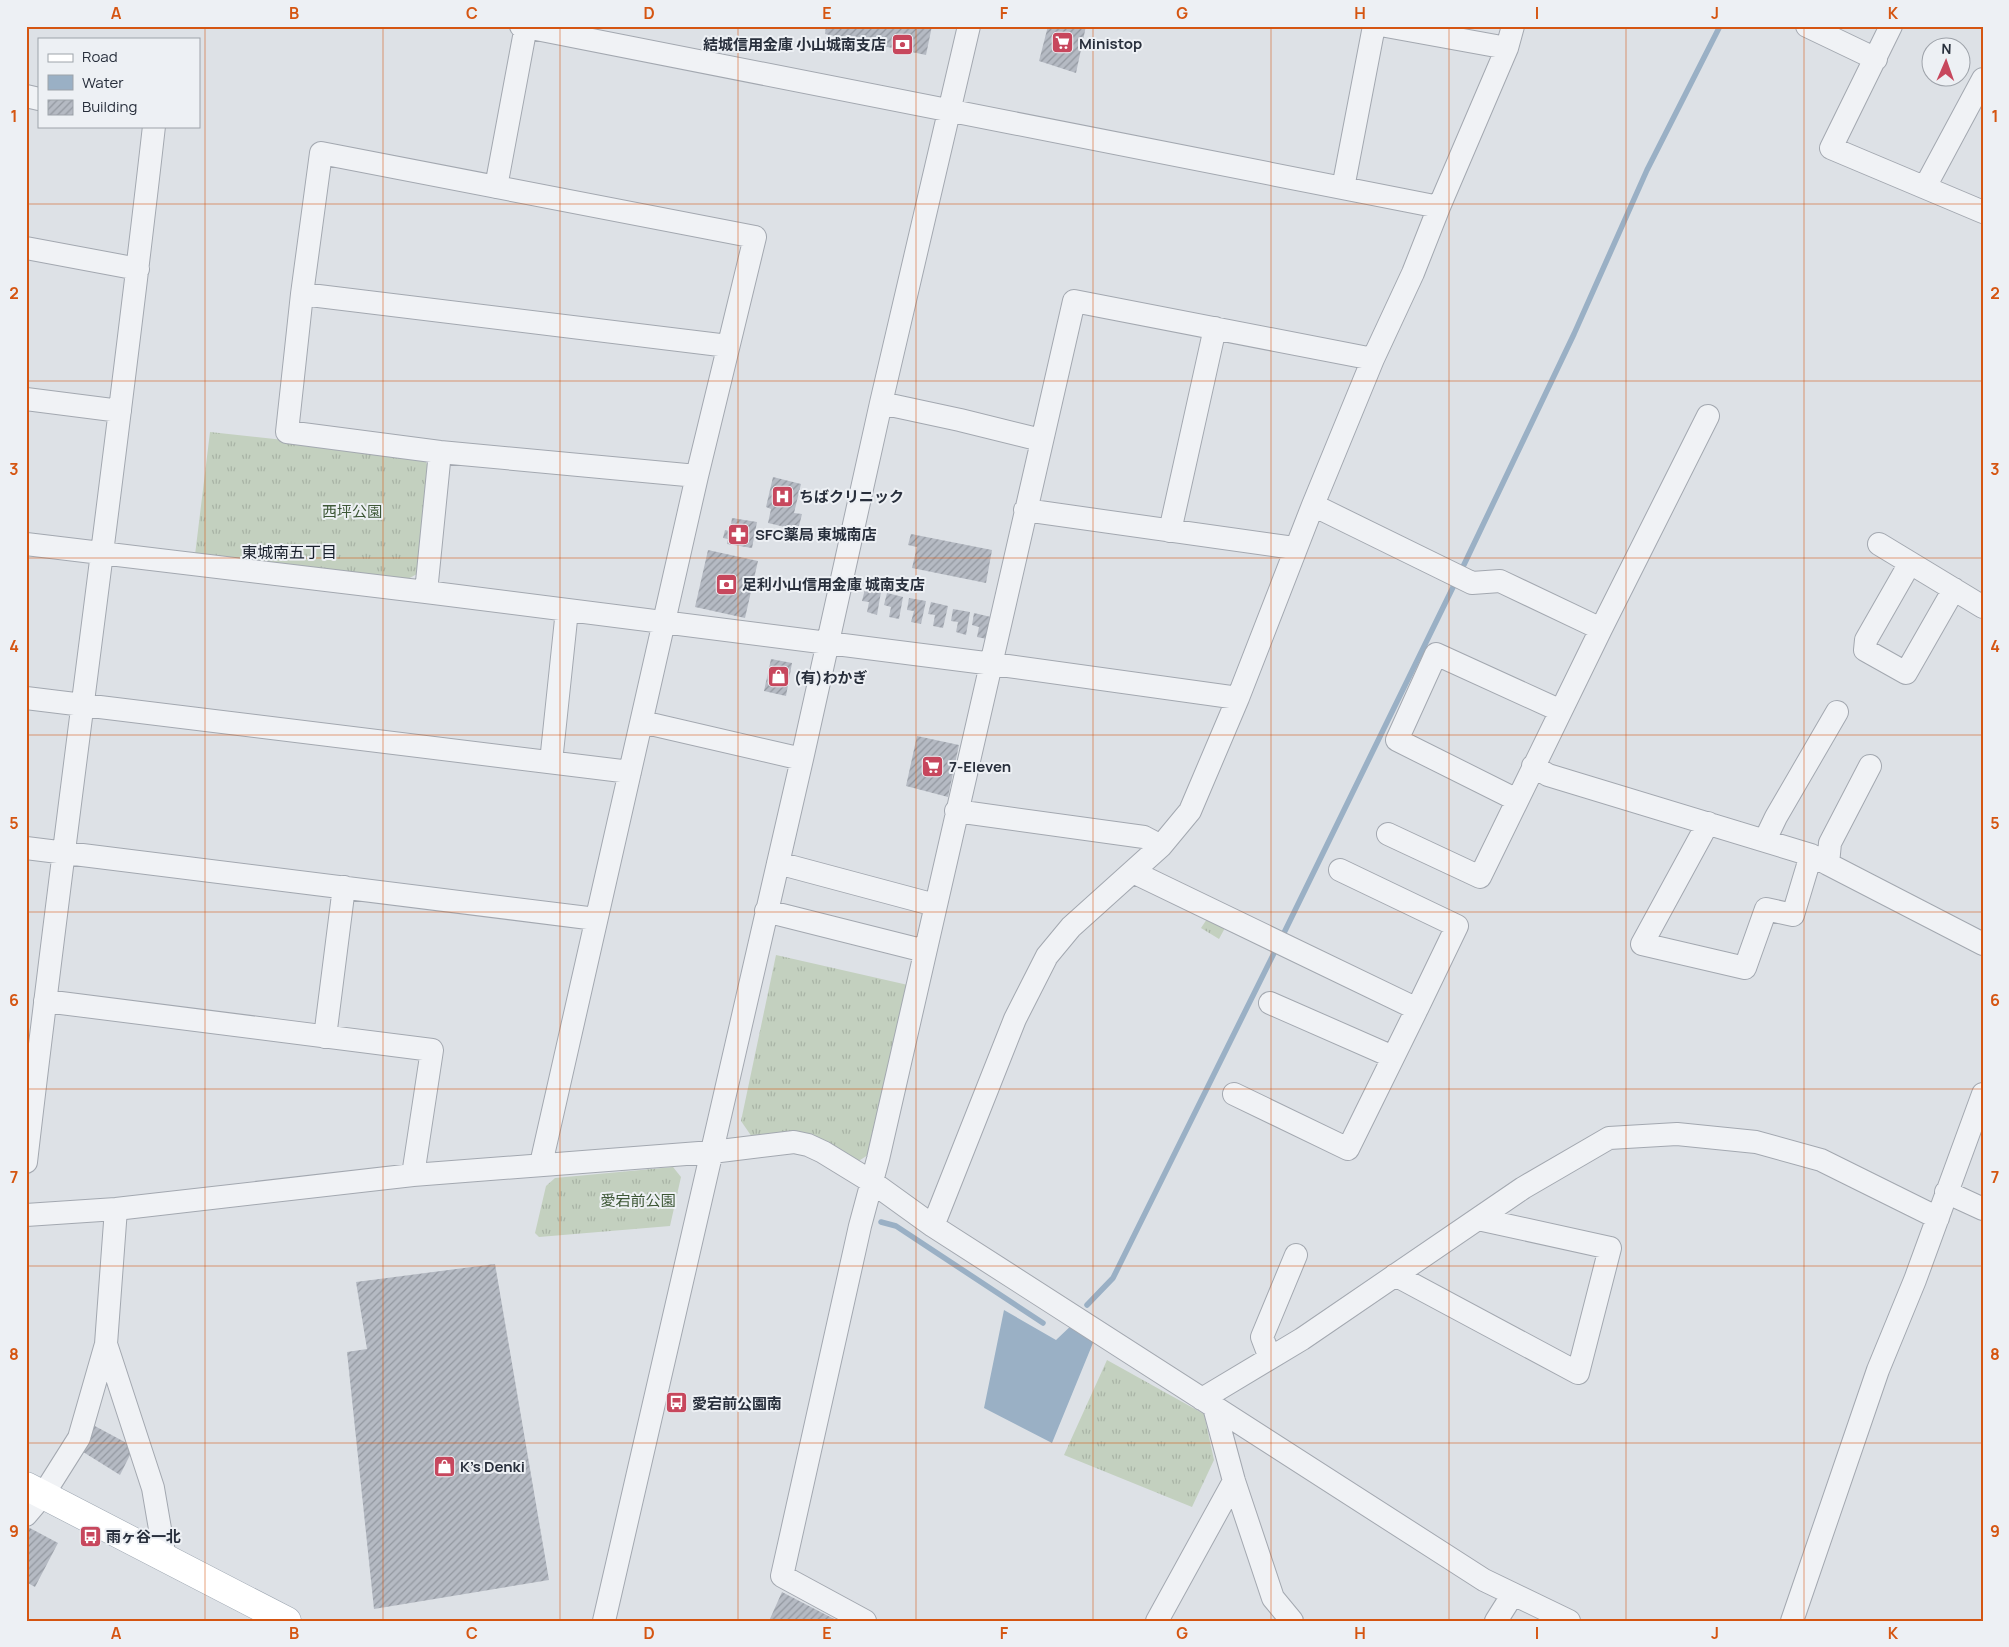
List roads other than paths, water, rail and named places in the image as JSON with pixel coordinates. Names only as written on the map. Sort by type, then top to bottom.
[{"type":"main road","points":[[32,1499],[165,1558],[287,1621]]},
{"type":"street","points":[[604,1621],[802,759],[881,403],[969,26]]},
{"type":"street","points":[[1343,188],[1374,26]]},
{"type":"street","points":[[1386,26],[1507,48]]},
{"type":"street","points":[[933,1226],[1015,1019],[1047,956],[1071,927],[1097,901],[1161,846],[1190,812],[1238,698],[1294,548],[1373,359],[1414,273],[1439,207],[1507,48],[1512,26]]},
{"type":"street","points":[[1807,26],[1876,59]]},
{"type":"street","points":[[1891,26],[1831,148],[1983,212]]},
{"type":"street","points":[[496,187],[524,27],[1439,207]]},
{"type":"street","points":[[1925,188],[1980,89]]},
{"type":"street","points":[[26,1162],[63,852],[84,705],[101,554],[138,269],[154,128]]},
{"type":"street","points":[[541,1164],[697,476],[755,237],[322,153],[302,294],[287,432],[440,452],[697,476]]},
{"type":"street","points":[[26,248],[138,269]]},
{"type":"street","points":[[302,294],[728,346]]},
{"type":"street","points":[[865,1621],[782,1576],[857,1236],[872,1182],[1074,301],[1373,359]]},
{"type":"street","points":[[1170,530],[1215,328]]},
{"type":"street","points":[[26,399],[120,411]]},
{"type":"street","points":[[881,403],[1042,440]]},
{"type":"street","points":[[1388,834],[1480,877],[1533,766],[1708,416]]},
{"type":"street","points":[[426,592],[440,452]]},
{"type":"street","points":[[1312,505],[1472,583],[1500,580],[1601,629]]},
{"type":"street","points":[[1025,510],[1294,548]]},
{"type":"street","points":[[26,544],[665,622],[1238,698]]},
{"type":"street","points":[[1879,544],[1983,607]]},
{"type":"street","points":[[1910,563],[1866,640],[1865,650],[1906,673],[1954,590]]},
{"type":"street","points":[[551,762],[567,610]]},
{"type":"street","points":[[1517,800],[1397,740],[1436,654],[1561,711]]},
{"type":"street","points":[[26,698],[630,772]]},
{"type":"street","points":[[1765,840],[1776,817],[1837,712]]},
{"type":"street","points":[[642,722],[802,759]]},
{"type":"street","points":[[1533,766],[1548,775],[1765,840],[1819,859],[1983,944]]},
{"type":"street","points":[[1708,823],[1642,944],[1745,968],[1766,909],[1793,915],[1819,859],[1830,843],[1870,766]]},
{"type":"street","points":[[956,811],[1144,837],[1161,846]]},
{"type":"street","points":[[26,848],[596,919]]},
{"type":"street","points":[[778,863],[936,905]]},
{"type":"street","points":[[1234,1094],[1348,1150],[1418,1009],[1457,926],[1340,870]]},
{"type":"street","points":[[1133,872],[1418,1009]]},
{"type":"street","points":[[325,1036],[344,887]]},
{"type":"street","points":[[766,911],[925,951]]},
{"type":"street","points":[[45,1001],[432,1050],[414,1175]]},
{"type":"street","points":[[1270,1003],[1393,1057]]},
{"type":"street","points":[[1792,1621],[1878,1370],[1915,1280],[1983,1094]]},
{"type":"street","points":[[1208,1403],[1270,1358],[1302,1339],[1522,1188],[1609,1138],[1677,1134],[1756,1142],[1821,1160],[1938,1218]]},
{"type":"street","points":[[26,1215],[116,1209],[414,1175],[712,1152],[794,1142],[808,1145],[872,1182],[933,1226],[1484,1580],[1568,1621]]},
{"type":"street","points":[[1946,1192],[1983,1208]]},
{"type":"street","points":[[32,1499],[79,1438],[106,1344],[116,1209]]},
{"type":"street","points":[[1395,1276],[1578,1372],[1610,1248],[1478,1219]]},
{"type":"street","points":[[1270,1358],[1262,1337],[1296,1255]]},
{"type":"street","points":[[106,1344],[153,1488],[165,1558]]},
{"type":"street","points":[[1208,1403],[1273,1598],[1292,1621]]},
{"type":"street","points":[[1157,1621],[1234,1481]]},
{"type":"street","points":[[1496,1621],[1513,1594]]},
{"type":"water","points":[[1004,1310],[1056,1340],[1075,1322],[1095,1338],[1052,1443],[984,1408]]},
{"type":"waterway","points":[[1460,573],[1574,334],[1647,170],[1720,26]]},
{"type":"waterway","points":[[1281,939],[1456,581]]},
{"type":"waterway","points":[[1087,1305],[1113,1278],[1277,947]]},
{"type":"waterway","points":[[881,1222],[896,1226],[1043,1323]]},
{"type":"place","name":"Ministop","points":[[1063,43]]},
{"type":"place","name":"結城信用金庫 小山城南支店","points":[[902,44]]},
{"type":"place","name":"ちばクリニック","points":[[783,496]]},
{"type":"place","name":"SFC薬局 東城南店","points":[[739,534]]},
{"type":"place","name":"足利小山信用金庫 城南支店","points":[[726,584]]},
{"type":"place","name":"(有)わかぎ","points":[[778,677]]},
{"type":"place","name":"7-Eleven","points":[[933,766]]},
{"type":"place","name":"愛宕前公園南","points":[[676,1403]]},
{"type":"place","name":"K's Denki","points":[[444,1466]]},
{"type":"place","name":"雨ヶ谷一北","points":[[90,1536]]},
{"type":"district","name":"東城南五丁目","points":[[289,552]]},
{"type":"park label","name":"西坪公園","points":[[352,511]]},
{"type":"park label","name":"愛宕前公園","points":[[638,1200]]}]
